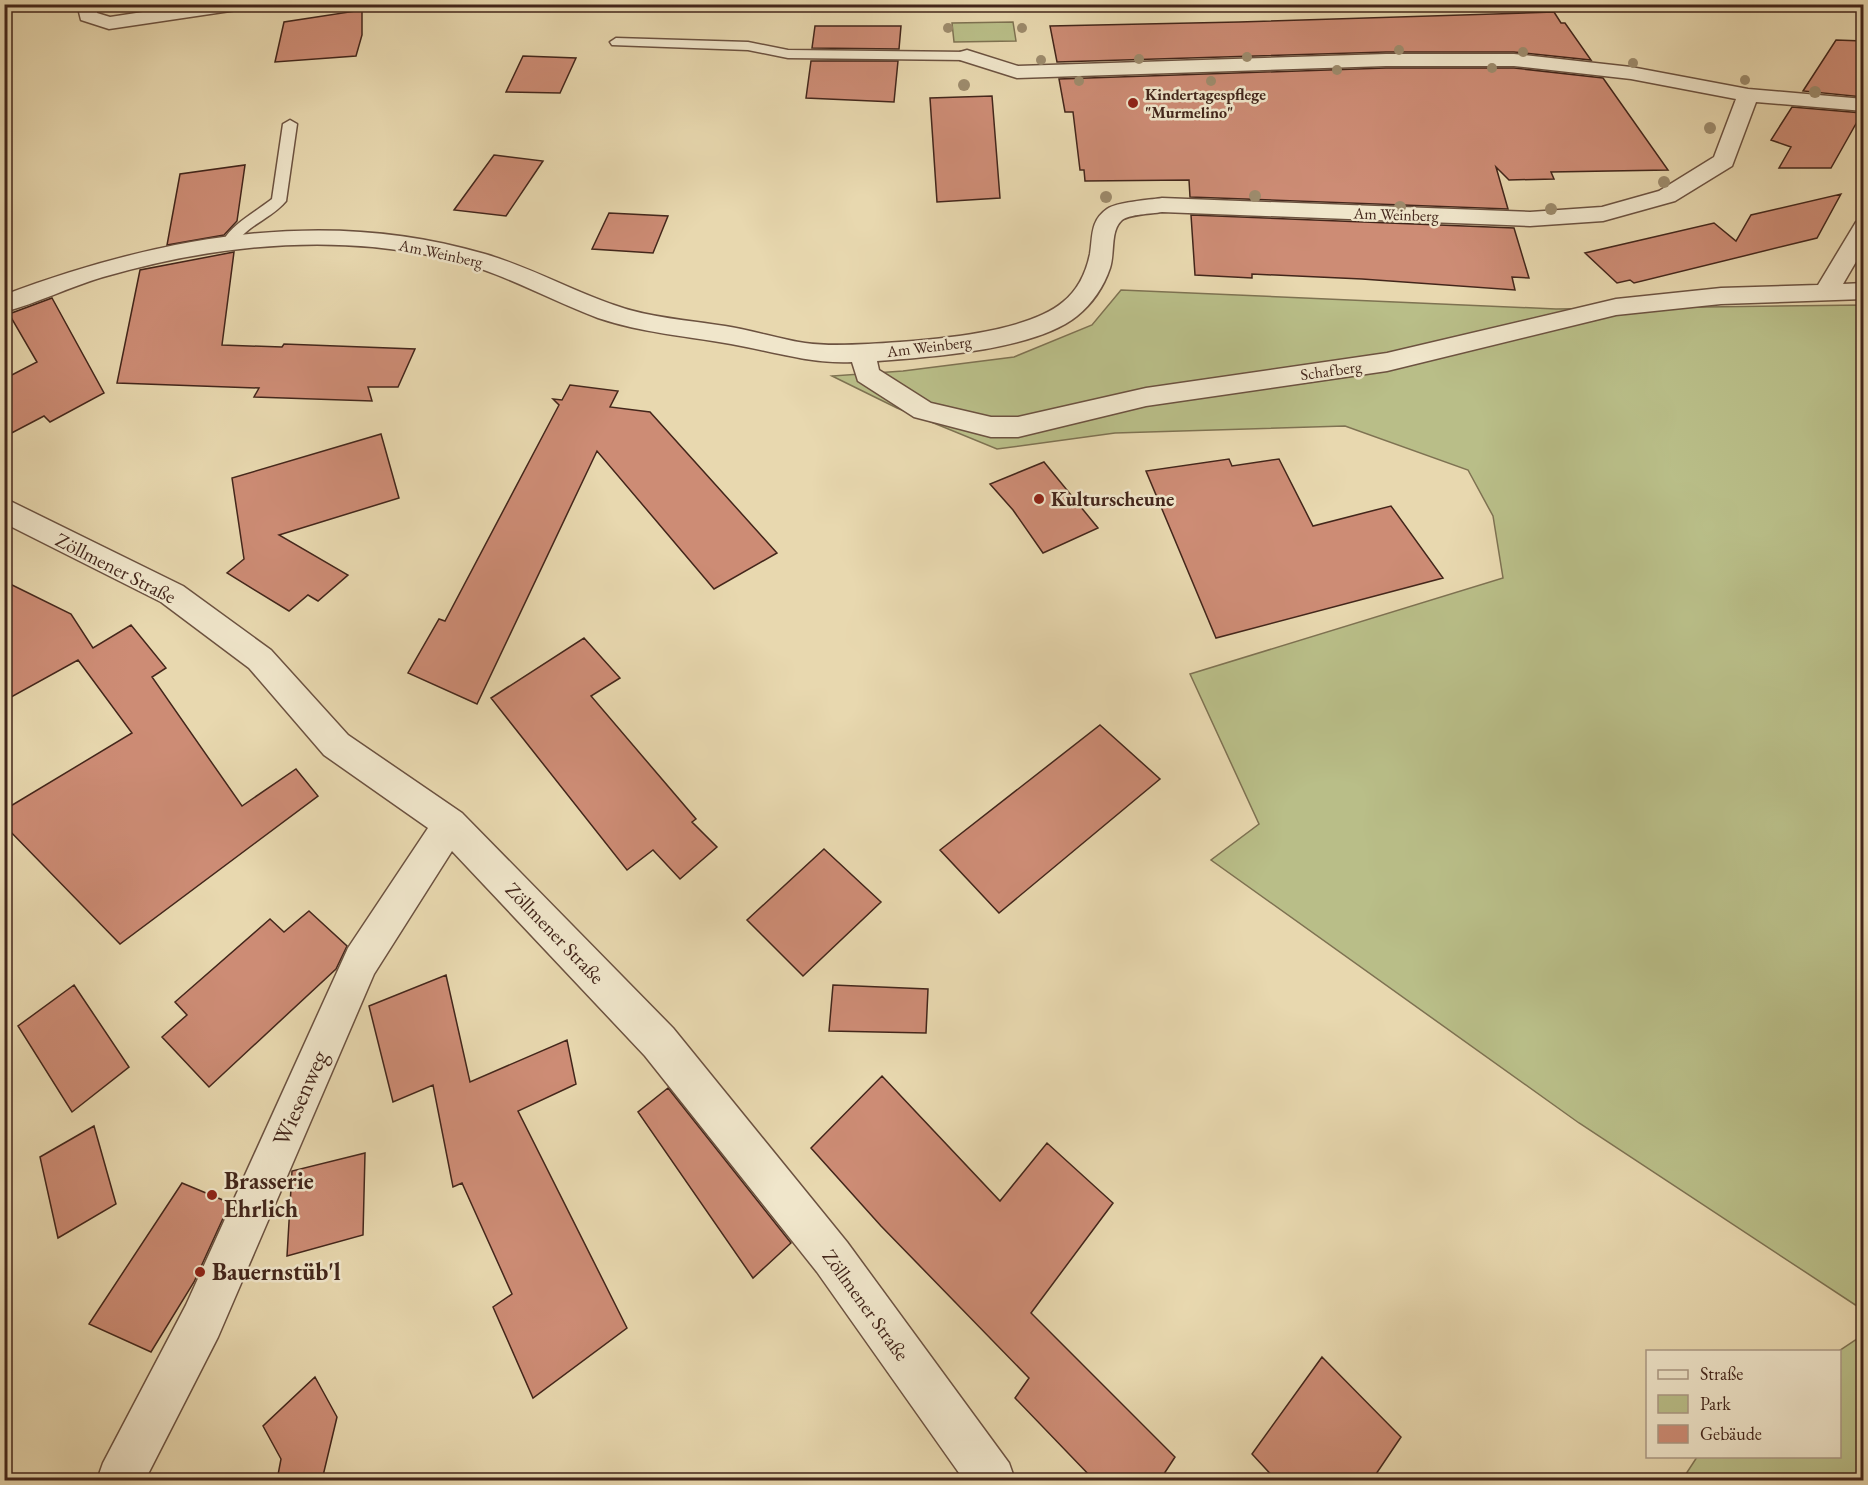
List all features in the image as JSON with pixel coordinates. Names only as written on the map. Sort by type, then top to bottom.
[{"type":"street","points":[[86,4],[87,16],[109,23],[237,4]]},
{"type":"street","points":[[967,56],[1017,72],[1386,60],[1514,60],[1631,73],[1748,95],[1863,105]]},
{"type":"street","name":"Am Weinberg","points":[[4,304],[117,264],[174,250],[231,240],[358,239],[412,245],[492,264],[624,318],[817,353],[863,354],[1014,334],[1057,319],[1084,295],[1099,272],[1104,245],[1103,227],[1116,213],[1134,208],[1162,204],[1530,219],[1603,214],[1667,196],[1724,161],[1748,95]]},
{"type":"street","points":[[1827,291],[1863,227]]},
{"type":"street","name":"Schafberg","points":[[863,354],[867,375],[923,410],[991,427],[1018,427],[1146,397],[1387,362],[1616,307],[1721,296],[1863,291]]},
{"type":"street","name":"Zöllmener Straße","points":[[4,509],[28,524],[172,594],[260,658],[336,746],[450,824],[659,1042],[832,1257],[992,1480]]},
{"type":"street","name":"Wiesenweg","points":[[120,1480],[202,1321],[361,961],[450,824]]},
{"type":"lane","points":[[616,42],[748,46],[788,54],[967,56]]},
{"type":"lane","points":[[231,240],[235,232],[256,220],[279,201],[290,124]]},
{"type":"green space","points":[[1013,22],[1016,41],[954,42],[952,23]]},
{"type":"green space","points":[[1121,290],[1556,309],[1863,305],[1863,1310],[1579,1123],[1211,860],[1259,824],[1190,674],[1503,578],[1493,516],[1468,470],[1345,426],[1115,433],[997,449],[897,408],[832,376],[903,371],[1014,357],[1092,325]]},
{"type":"green space","points":[[1863,1335],[1863,1480],[1682,1480],[1696,1458],[1841,1458],[1840,1350]]},
{"type":"building","points":[[362,10],[362,35],[356,56],[275,62],[284,22]]},
{"type":"building","points":[[1554,12],[1561,23],[1565,23],[1591,60],[1514,52],[1386,52],[1057,62],[1050,26],[1239,22]]},
{"type":"building","points":[[815,26],[901,26],[899,49],[812,48]]},
{"type":"building","points":[[1836,40],[1863,41],[1863,97],[1803,91]]},
{"type":"building","points":[[523,56],[576,58],[560,93],[506,92]]},
{"type":"building","points":[[811,61],[898,61],[894,102],[806,98]]},
{"type":"building","points":[[1386,68],[1514,68],[1603,78],[1668,170],[1551,172],[1554,179],[1509,180],[1496,167],[1508,209],[1190,197],[1189,180],[1085,181],[1084,170],[1080,170],[1073,112],[1065,112],[1059,79]]},
{"type":"building","points":[[992,96],[1000,198],[937,202],[930,98]]},
{"type":"building","points":[[1792,107],[1862,113],[1831,168],[1779,168],[1791,147],[1771,140]]},
{"type":"building","points":[[494,155],[543,161],[506,216],[454,210]]},
{"type":"building","points":[[245,165],[237,221],[224,235],[167,245],[180,174]]},
{"type":"building","points":[[1841,194],[1817,238],[1634,283],[1630,280],[1617,283],[1585,253],[1714,223],[1736,241],[1751,215]]},
{"type":"building","points":[[609,213],[668,216],[653,253],[592,249]]},
{"type":"building","points":[[1191,215],[1514,228],[1529,278],[1512,277],[1515,290],[1362,279],[1252,274],[1252,278],[1195,275]]},
{"type":"building","points":[[234,252],[222,345],[282,347],[284,344],[415,349],[398,387],[368,387],[372,401],[254,397],[259,388],[117,383],[140,270]]},
{"type":"building","points":[[52,298],[104,393],[50,422],[44,416],[4,437],[4,379],[37,362],[9,314]]},
{"type":"building","points":[[570,385],[618,391],[610,407],[650,412],[777,553],[714,589],[597,451],[477,704],[408,673],[439,619],[445,621],[559,405],[553,399],[562,400]]},
{"type":"building","points":[[381,434],[399,498],[279,535],[348,575],[318,601],[308,595],[289,611],[227,573],[244,559],[232,478]]},
{"type":"building","points":[[1229,459],[1232,466],[1279,459],[1313,526],[1391,506],[1443,578],[1216,638],[1146,471]]},
{"type":"building","name":"Kulturscheune","points":[[1044,462],[1098,528],[1043,553],[1013,510],[990,484]]},
{"type":"building","points":[[4,581],[71,614],[93,648],[131,625],[166,668],[152,677],[242,806],[296,769],[318,796],[120,944],[4,825],[4,810],[132,733],[78,660],[4,701]]},
{"type":"building","points":[[584,638],[620,678],[591,696],[696,819],[692,822],[717,847],[680,879],[653,850],[627,870],[491,698]]},
{"type":"building","points":[[1100,725],[1160,779],[999,913],[940,850]]},
{"type":"building","points":[[824,849],[881,902],[803,976],[747,920]]},
{"type":"building","points":[[309,911],[347,946],[336,969],[209,1087],[162,1037],[187,1015],[175,1002],[270,919],[284,932]]},
{"type":"building","points":[[446,975],[470,1082],[567,1040],[576,1084],[518,1111],[627,1328],[533,1398],[493,1307],[512,1294],[462,1183],[453,1187],[433,1085],[393,1102],[369,1006]]},
{"type":"building","points":[[74,985],[129,1067],[72,1112],[18,1026]]},
{"type":"building","points":[[833,985],[928,989],[926,1033],[829,1031]]},
{"type":"building","points":[[882,1076],[1000,1201],[1047,1143],[1113,1203],[1031,1313],[1175,1457],[1160,1480],[1094,1480],[1015,1398],[1029,1378],[881,1226],[811,1148]]},
{"type":"building","points":[[668,1088],[791,1243],[753,1278],[638,1112]]},
{"type":"building","points":[[94,1126],[116,1204],[58,1238],[40,1157]]},
{"type":"building","points":[[365,1153],[363,1235],[287,1256],[292,1171]]},
{"type":"building","points":[[182,1183],[230,1203],[194,1282],[151,1352],[89,1324]]},
{"type":"building","points":[[1322,1357],[1401,1437],[1372,1480],[1276,1480],[1252,1454]]},
{"type":"building","points":[[315,1377],[337,1417],[322,1480],[277,1480],[281,1459],[263,1426]]},
{"type":"place","name":"Kindertagespflege \"Murmelino\"","points":[[1133,103]]},
{"type":"place","name":"Kulturscheune","points":[[1039,499]]},
{"type":"place","name":"Brasserie Ehrlich","points":[[212,1195]]},
{"type":"place","name":"Bauernstüb'l","points":[[200,1272]]}]
